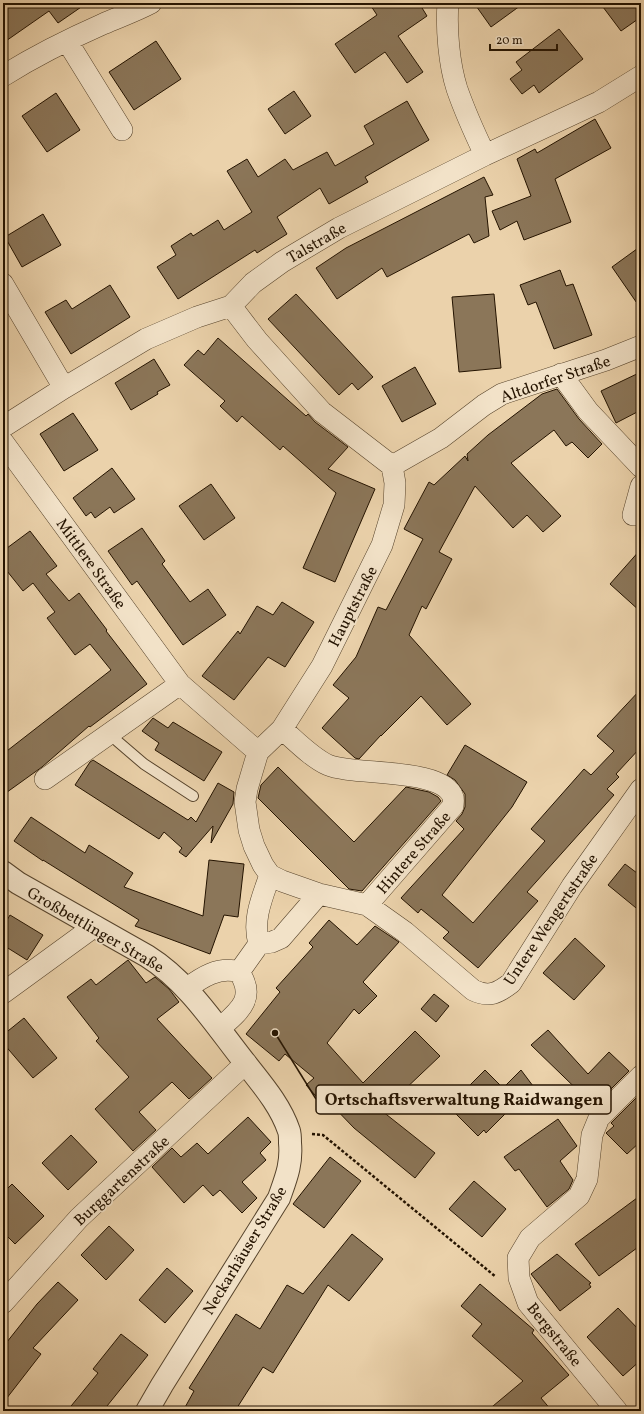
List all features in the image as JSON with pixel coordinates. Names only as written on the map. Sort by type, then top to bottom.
[{"type":"street","points":[[3,76],[19,66],[103,24],[151,3]]},
{"type":"street","points":[[448,3],[448,46],[457,88],[485,155]]},
{"type":"street","points":[[67,42],[122,130]]},
{"type":"street","name":"Talstraße","points":[[3,426],[146,339],[197,317],[231,306],[253,283],[282,262],[339,228],[485,155],[599,102],[641,76]]},
{"type":"street","points":[[3,284],[64,388]]},
{"type":"street","points":[[231,306],[257,340],[322,412],[392,466]]},
{"type":"street","name":"Altdorfer Straße","points":[[392,466],[441,438],[484,405],[502,394],[606,360],[641,346]]},
{"type":"street","points":[[561,374],[588,411],[641,467]]},
{"type":"street","name":"Mittlere Straße","points":[[3,442],[180,684],[258,752]]},
{"type":"street","name":"Hauptstraße","points":[[270,875],[263,865],[254,846],[245,802],[247,789],[258,752],[282,728],[322,666],[382,545],[394,505],[395,483],[392,466]]},
{"type":"street","points":[[633,515],[641,486]]},
{"type":"street","points":[[45,779],[180,684]]},
{"type":"street","name":"Hintere Straße","points":[[282,728],[316,758],[327,765],[340,769],[417,776],[435,782],[447,789],[453,797],[453,806],[368,905]]},
{"type":"street","name":"Untere Wengertstraße","points":[[270,875],[282,882],[319,894],[368,905],[404,932],[473,990],[481,994],[500,992],[511,983],[572,886],[641,789]]},
{"type":"street","name":"Großbettlinger Straße","points":[[3,872],[18,883],[161,964],[186,989],[246,1063]]},
{"type":"street","points":[[239,972],[259,944],[256,925],[259,905],[270,875]]},
{"type":"street","points":[[259,944],[272,942],[282,938],[319,894]]},
{"type":"street","points":[[3,993],[96,926]]},
{"type":"street","points":[[186,989],[200,978],[221,970],[232,970],[239,972],[244,979],[246,986],[246,1000],[242,1008],[219,1029]]},
{"type":"street","name":"Neckarhäuser Straße","points":[[147,1411],[278,1198],[289,1172],[291,1153],[289,1131],[276,1103],[246,1063]]},
{"type":"street","name":"Burggartenstraße","points":[[3,1303],[79,1218],[246,1063]]},
{"type":"street","name":"Bergstraße","points":[[617,1411],[528,1303],[519,1278],[518,1258],[530,1238],[579,1196],[587,1179],[592,1135],[599,1118],[641,1076]]},
{"type":"lane","points":[[110,734],[144,764],[193,796]]},
{"type":"path","points":[[289,1131],[323,1135],[498,1278]]},
{"type":"building","points":[[3,3],[87,3],[58,23],[49,11],[3,43]]},
{"type":"building","points":[[369,3],[419,3],[427,16],[398,36],[423,72],[407,83],[385,52],[355,73],[335,44],[377,15]]},
{"type":"building","points":[[474,3],[524,3],[491,27]]},
{"type":"building","points":[[600,3],[641,3],[641,17],[621,31]]},
{"type":"building","points":[[559,29],[583,59],[539,93],[534,85],[522,94],[510,79],[522,70],[516,62]]},
{"type":"building","points":[[156,41],[181,79],[134,110],[109,72]]},
{"type":"building","points":[[294,91],[311,116],[285,134],[268,109]]},
{"type":"building","points":[[56,93],[80,130],[47,152],[22,116]]},
{"type":"building","points":[[407,101],[429,140],[365,177],[368,182],[329,204],[320,188],[277,217],[287,234],[257,253],[255,250],[178,299],[157,267],[176,255],[171,246],[191,233],[193,236],[218,220],[224,230],[252,212],[227,171],[247,159],[258,177],[285,159],[293,170],[327,152],[335,166],[374,144],[364,126]]},
{"type":"building","points":[[595,119],[611,148],[555,179],[571,222],[524,240],[517,221],[500,230],[492,211],[531,196],[517,159],[535,149],[537,153]]},
{"type":"building","points":[[484,177],[493,195],[485,197],[489,236],[474,243],[469,234],[387,277],[382,268],[337,299],[316,268],[346,248]]},
{"type":"building","points":[[43,214],[61,245],[22,267],[5,237]]},
{"type":"building","points":[[641,246],[641,309],[612,267]]},
{"type":"building","points":[[560,270],[566,286],[573,284],[592,335],[554,349],[536,302],[528,305],[520,285]]},
{"type":"building","points":[[110,285],[130,317],[71,354],[45,312],[66,300],[72,309]]},
{"type":"building","points":[[296,294],[373,377],[358,390],[352,383],[339,395],[268,319]]},
{"type":"building","points":[[494,294],[501,368],[459,372],[452,297]]},
{"type":"building","points":[[218,338],[306,416],[308,414],[315,422],[348,447],[328,469],[375,489],[335,582],[303,568],[336,493],[283,446],[280,450],[242,416],[237,422],[220,406],[225,401],[184,365],[198,350],[204,355]]},
{"type":"building","points":[[154,359],[170,385],[131,410],[115,383]]},
{"type":"building","points":[[415,367],[436,404],[402,422],[382,386]]},
{"type":"building","points":[[641,372],[641,410],[616,423],[601,391]]},
{"type":"building","points":[[557,389],[579,419],[602,444],[588,458],[572,442],[566,446],[554,430],[511,463],[561,516],[543,532],[527,515],[513,528],[475,486],[439,552],[452,559],[426,609],[422,606],[409,635],[471,704],[447,725],[421,696],[359,759],[355,758],[322,728],[349,698],[333,685],[356,657],[378,607],[386,610],[423,539],[404,529],[429,482],[434,485],[465,456],[468,461],[467,454],[488,435],[542,394]]},
{"type":"building","points":[[73,413],[98,450],[64,471],[40,434]]},
{"type":"building","points":[[112,468],[135,499],[114,513],[110,507],[95,518],[91,512],[86,516],[73,498]]},
{"type":"building","points":[[211,484],[235,518],[204,540],[179,506]]},
{"type":"building","points":[[142,528],[165,561],[162,564],[190,602],[208,589],[226,615],[183,645],[137,581],[132,585],[108,551]]},
{"type":"building","points":[[30,531],[57,566],[46,574],[69,601],[79,593],[147,684],[90,727],[89,726],[42,767],[3,795],[3,754],[111,670],[90,644],[75,655],[47,618],[55,612],[33,583],[23,591],[3,566],[3,551]]},
{"type":"building","points":[[641,549],[641,612],[610,584]]},
{"type":"building","points":[[282,602],[314,622],[285,667],[268,657],[234,700],[202,676],[238,631],[240,634],[257,606],[273,615]]},
{"type":"building","points":[[641,689],[641,747],[616,774],[619,777],[607,789],[614,795],[527,892],[538,901],[478,968],[443,938],[449,932],[421,909],[418,913],[401,898],[464,829],[456,821],[462,814],[465,807],[465,794],[455,780],[447,775],[465,745],[527,782],[512,807],[442,895],[473,923],[545,841],[531,829],[584,769],[591,775],[614,751],[597,736]]},
{"type":"building","points":[[153,718],[168,728],[173,722],[222,752],[204,781],[155,750],[159,743],[142,731]]},
{"type":"building","points":[[93,760],[188,820],[191,817],[196,822],[218,783],[234,792],[233,804],[211,843],[213,826],[186,857],[179,852],[182,848],[164,832],[159,839],[75,785],[90,762]]},
{"type":"building","points":[[278,767],[354,842],[406,787],[429,792],[438,797],[441,801],[362,891],[349,889],[258,798],[261,785]]},
{"type":"building","points":[[31,817],[85,853],[89,845],[133,873],[124,887],[203,916],[209,860],[244,864],[238,917],[224,915],[210,954],[135,926],[139,920],[43,861],[14,841]]},
{"type":"building","points":[[625,864],[641,876],[641,912],[608,885]]},
{"type":"building","points":[[10,915],[43,935],[27,960],[3,945],[3,927]]},
{"type":"building","points":[[329,920],[357,945],[375,926],[399,942],[363,982],[377,996],[359,1014],[354,1009],[327,1043],[363,1083],[415,1031],[440,1056],[382,1111],[435,1153],[415,1178],[354,1128],[329,1102],[325,1106],[306,1085],[314,1078],[285,1054],[279,1061],[246,1034],[280,992],[276,988],[313,947],[309,943]]},
{"type":"building","points":[[575,938],[605,966],[574,1000],[543,973]]},
{"type":"building","points":[[128,960],[146,983],[155,977],[169,989],[179,1002],[157,1019],[212,1078],[189,1099],[172,1082],[139,1112],[156,1130],[133,1151],[95,1109],[129,1077],[96,1041],[99,1038],[67,997],[91,979],[96,985]]},
{"type":"building","points":[[434,994],[449,1006],[436,1022],[421,1009]]},
{"type":"building","points":[[24,1018],[57,1058],[33,1078],[3,1043],[3,1035]]},
{"type":"building","points":[[548,1030],[588,1074],[609,1052],[629,1071],[594,1106],[531,1045]]},
{"type":"building","points":[[485,1070],[503,1088],[521,1070],[533,1086],[486,1133],[484,1130],[478,1136],[446,1104],[464,1087],[466,1089]]},
{"type":"building","points":[[637,1097],[641,1102],[641,1141],[627,1154],[606,1133],[614,1126],[611,1123]]},
{"type":"building","points":[[248,1117],[271,1142],[260,1153],[266,1160],[242,1182],[257,1198],[242,1213],[220,1190],[213,1196],[203,1185],[184,1203],[152,1167],[172,1148],[181,1157],[197,1143],[208,1154]]},
{"type":"building","points":[[558,1119],[577,1146],[560,1161],[573,1180],[569,1189],[547,1207],[519,1169],[515,1171],[504,1157]]},
{"type":"building","points":[[71,1135],[97,1162],[68,1190],[42,1163]]},
{"type":"building","points":[[330,1157],[361,1181],[324,1228],[293,1204]]},
{"type":"building","points":[[474,1181],[506,1209],[482,1237],[449,1209]]},
{"type":"building","points":[[12,1184],[44,1216],[15,1244],[3,1232],[3,1193]]},
{"type":"building","points":[[641,1195],[641,1245],[599,1276],[575,1244]]},
{"type":"building","points":[[109,1226],[134,1250],[106,1280],[81,1255]]},
{"type":"building","points":[[352,1234],[383,1259],[349,1301],[328,1285],[273,1373],[263,1367],[235,1411],[183,1411],[194,1391],[189,1388],[236,1314],[260,1329],[287,1285],[303,1294]]},
{"type":"building","points":[[557,1254],[591,1283],[589,1284],[591,1287],[560,1311],[531,1274]]},
{"type":"building","points":[[167,1268],[193,1291],[165,1323],[139,1300]]},
{"type":"building","points":[[58,1282],[78,1300],[33,1348],[41,1354],[3,1403],[3,1347],[37,1304]]},
{"type":"building","points":[[480,1284],[534,1330],[532,1333],[569,1375],[541,1398],[552,1411],[487,1411],[523,1381],[472,1336],[482,1324],[461,1306]]},
{"type":"building","points":[[618,1308],[641,1332],[641,1360],[623,1376],[587,1337]]},
{"type":"building","points":[[121,1334],[148,1355],[103,1411],[67,1411],[98,1373],[93,1369]]},
{"type":"place","name":"Ortschaftsverwaltung Raidwangen","points":[[275,1033]]}]
